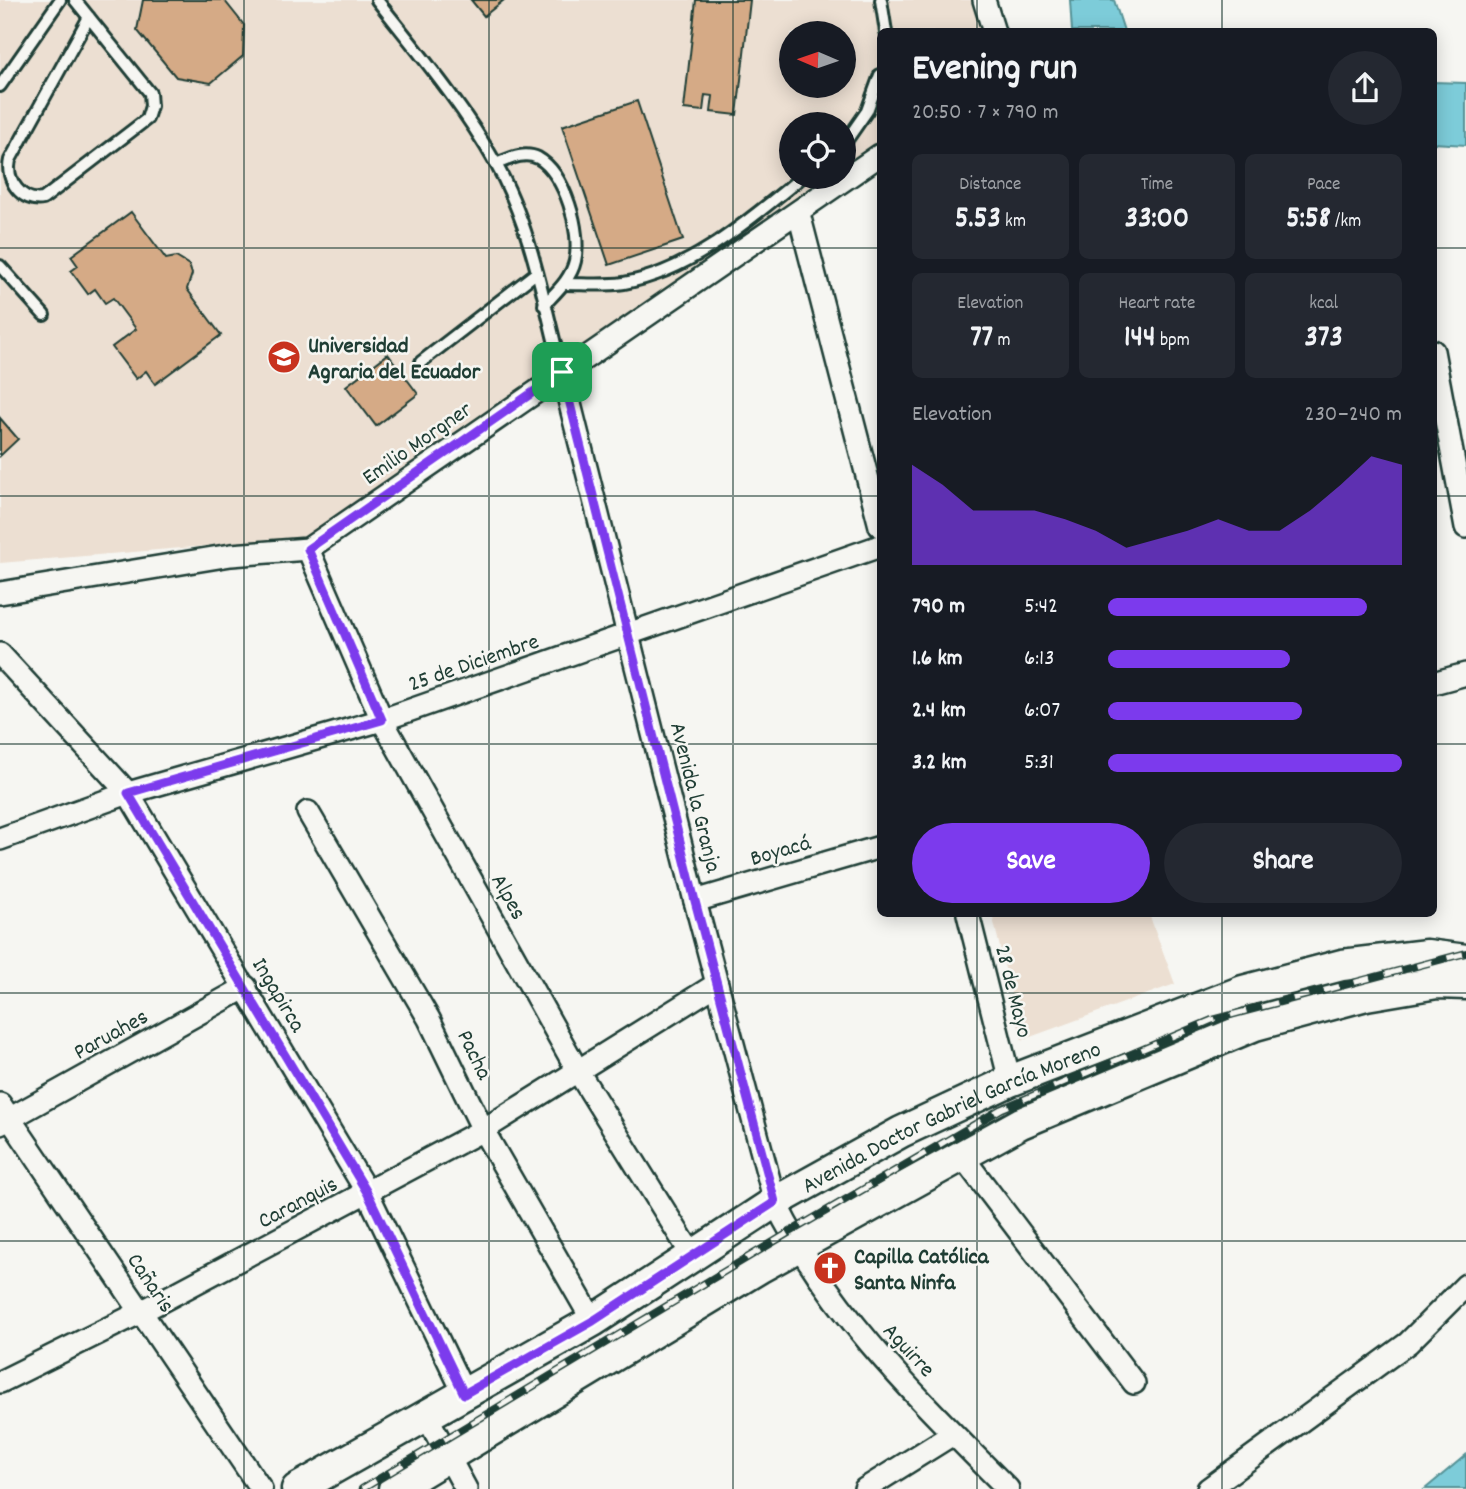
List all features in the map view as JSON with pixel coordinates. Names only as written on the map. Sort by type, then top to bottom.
[{"type":"main road","name":"Avenida Doctor Gabriel García Moreno","points":[[297,1489],[593,1321],[775,1202],[901,1132],[1010,1081],[1243,991],[1342,965],[1427,955],[1466,960]]},
{"type":"main road","name":"Avenida Doctor Gabriel García Moreno","points":[[394,1489],[794,1239],[1021,1123],[1255,1025],[1366,995],[1437,983],[1466,985]]},
{"type":"street","points":[[984,0],[993,28]]},
{"type":"street","name":"Emilio Morgner","points":[[308,549],[562,372],[799,214],[877,157]]},
{"type":"street","points":[[799,214],[877,514]]},
{"type":"street","name":"Avenida la Granja","points":[[562,372],[695,901],[775,1202],[794,1239]]},
{"type":"street","points":[[1437,374],[1466,527]]},
{"type":"street","name":"25 de Diciembre","points":[[0,839],[128,793],[382,720],[877,547]]},
{"type":"street","points":[[0,593],[231,555],[308,549]]},
{"type":"street","name":"Alpes","points":[[308,549],[382,720],[579,1073],[692,1255]]},
{"type":"street","name":"Ingapirca","points":[[0,654],[128,793],[368,1194],[464,1394]]},
{"type":"street","points":[[1437,682],[1466,674]]},
{"type":"street","name":"Pacha","points":[[308,812],[429,1019],[483,1130],[593,1321]]},
{"type":"street","name":"Boyacá","points":[[695,901],[877,848]]},
{"type":"street","name":"28 de Mayo","points":[[969,917],[1010,1081]]},
{"type":"street","points":[[1427,955],[1466,943]]},
{"type":"street","name":"Caranquis","points":[[0,1382],[368,1194],[579,1073],[717,984]]},
{"type":"street","name":"Paruahes","points":[[3,1116],[246,988]]},
{"type":"street","name":"Cañaris","points":[[3,1116],[261,1489]]},
{"type":"street","points":[[961,1156],[1134,1383]]},
{"type":"street","name":"Aguirre","points":[[794,1239],[866,1341],[1007,1489]]},
{"type":"street","points":[[1208,1489],[1408,1343],[1466,1285]]},
{"type":"street","points":[[426,1415],[467,1489]]},
{"type":"street","points":[[865,1489],[953,1434]]},
{"type":"lane","points":[[0,86],[61,0]]},
{"type":"lane","points":[[75,0],[89,17],[149,93],[151,107],[147,119],[43,199],[33,201],[24,197],[10,177],[10,160],[89,17]]},
{"type":"lane","points":[[377,0],[440,80],[496,163],[516,206],[562,372]]},
{"type":"lane","points":[[881,0],[885,28]]},
{"type":"lane","points":[[856,127],[867,111],[877,83]]},
{"type":"lane","points":[[496,163],[520,155],[537,157],[549,167],[565,192],[576,230],[575,261],[564,284],[544,305]]},
{"type":"lane","points":[[564,284],[622,283],[652,276],[702,252],[786,189]]},
{"type":"lane","points":[[0,266],[44,315]]},
{"type":"lane","points":[[421,362],[536,273]]},
{"type":"shaded area","name":"Universidad Agraria del Ecuador","points":[[0,0],[971,0],[980,28],[877,28],[877,146],[856,161],[856,112],[779,112],[779,189],[814,189],[305,538],[0,563]]},
{"type":"shaded area","points":[[993,917],[1150,917],[1175,984],[1022,1040]]},
{"type":"water","points":[[1070,0],[1114,0],[1123,28],[1072,28]]},
{"type":"water","points":[[1437,82],[1466,83],[1466,145],[1437,143]]},
{"type":"water","points":[[1466,1455],[1466,1489],[1425,1489]]},
{"type":"building","points":[[143,0],[224,0],[244,25],[243,56],[211,83],[176,77],[137,30]]},
{"type":"building","points":[[471,0],[504,0],[484,16]]},
{"type":"building","points":[[696,0],[750,0],[737,115],[711,112],[713,96],[705,95],[703,111],[684,109]]},
{"type":"building","points":[[637,101],[683,240],[609,265],[562,126]]},
{"type":"building","points":[[131,212],[166,259],[176,257],[189,265],[192,274],[187,289],[221,335],[155,384],[146,371],[136,379],[112,347],[136,329],[113,298],[105,303],[95,289],[88,294],[71,271],[78,266],[71,256]]},
{"type":"building","points":[[388,354],[418,394],[376,426],[346,386]]},
{"type":"building","points":[[0,418],[18,439],[0,456]]},
{"type":"railway","points":[[362,1489],[790,1232],[1001,1109],[1212,1020],[1466,953]]},
{"type":"place","name":"Universidad Agraria del Ecuador","points":[[284,357]]},
{"type":"place","name":"Capilla Católica Santa Ninfa","points":[[830,1268]]},
{"type":"route","points":[[562,372],[695,901],[775,1202],[593,1321],[464,1394],[368,1194],[128,793],[382,720],[308,549],[562,372]]}]
